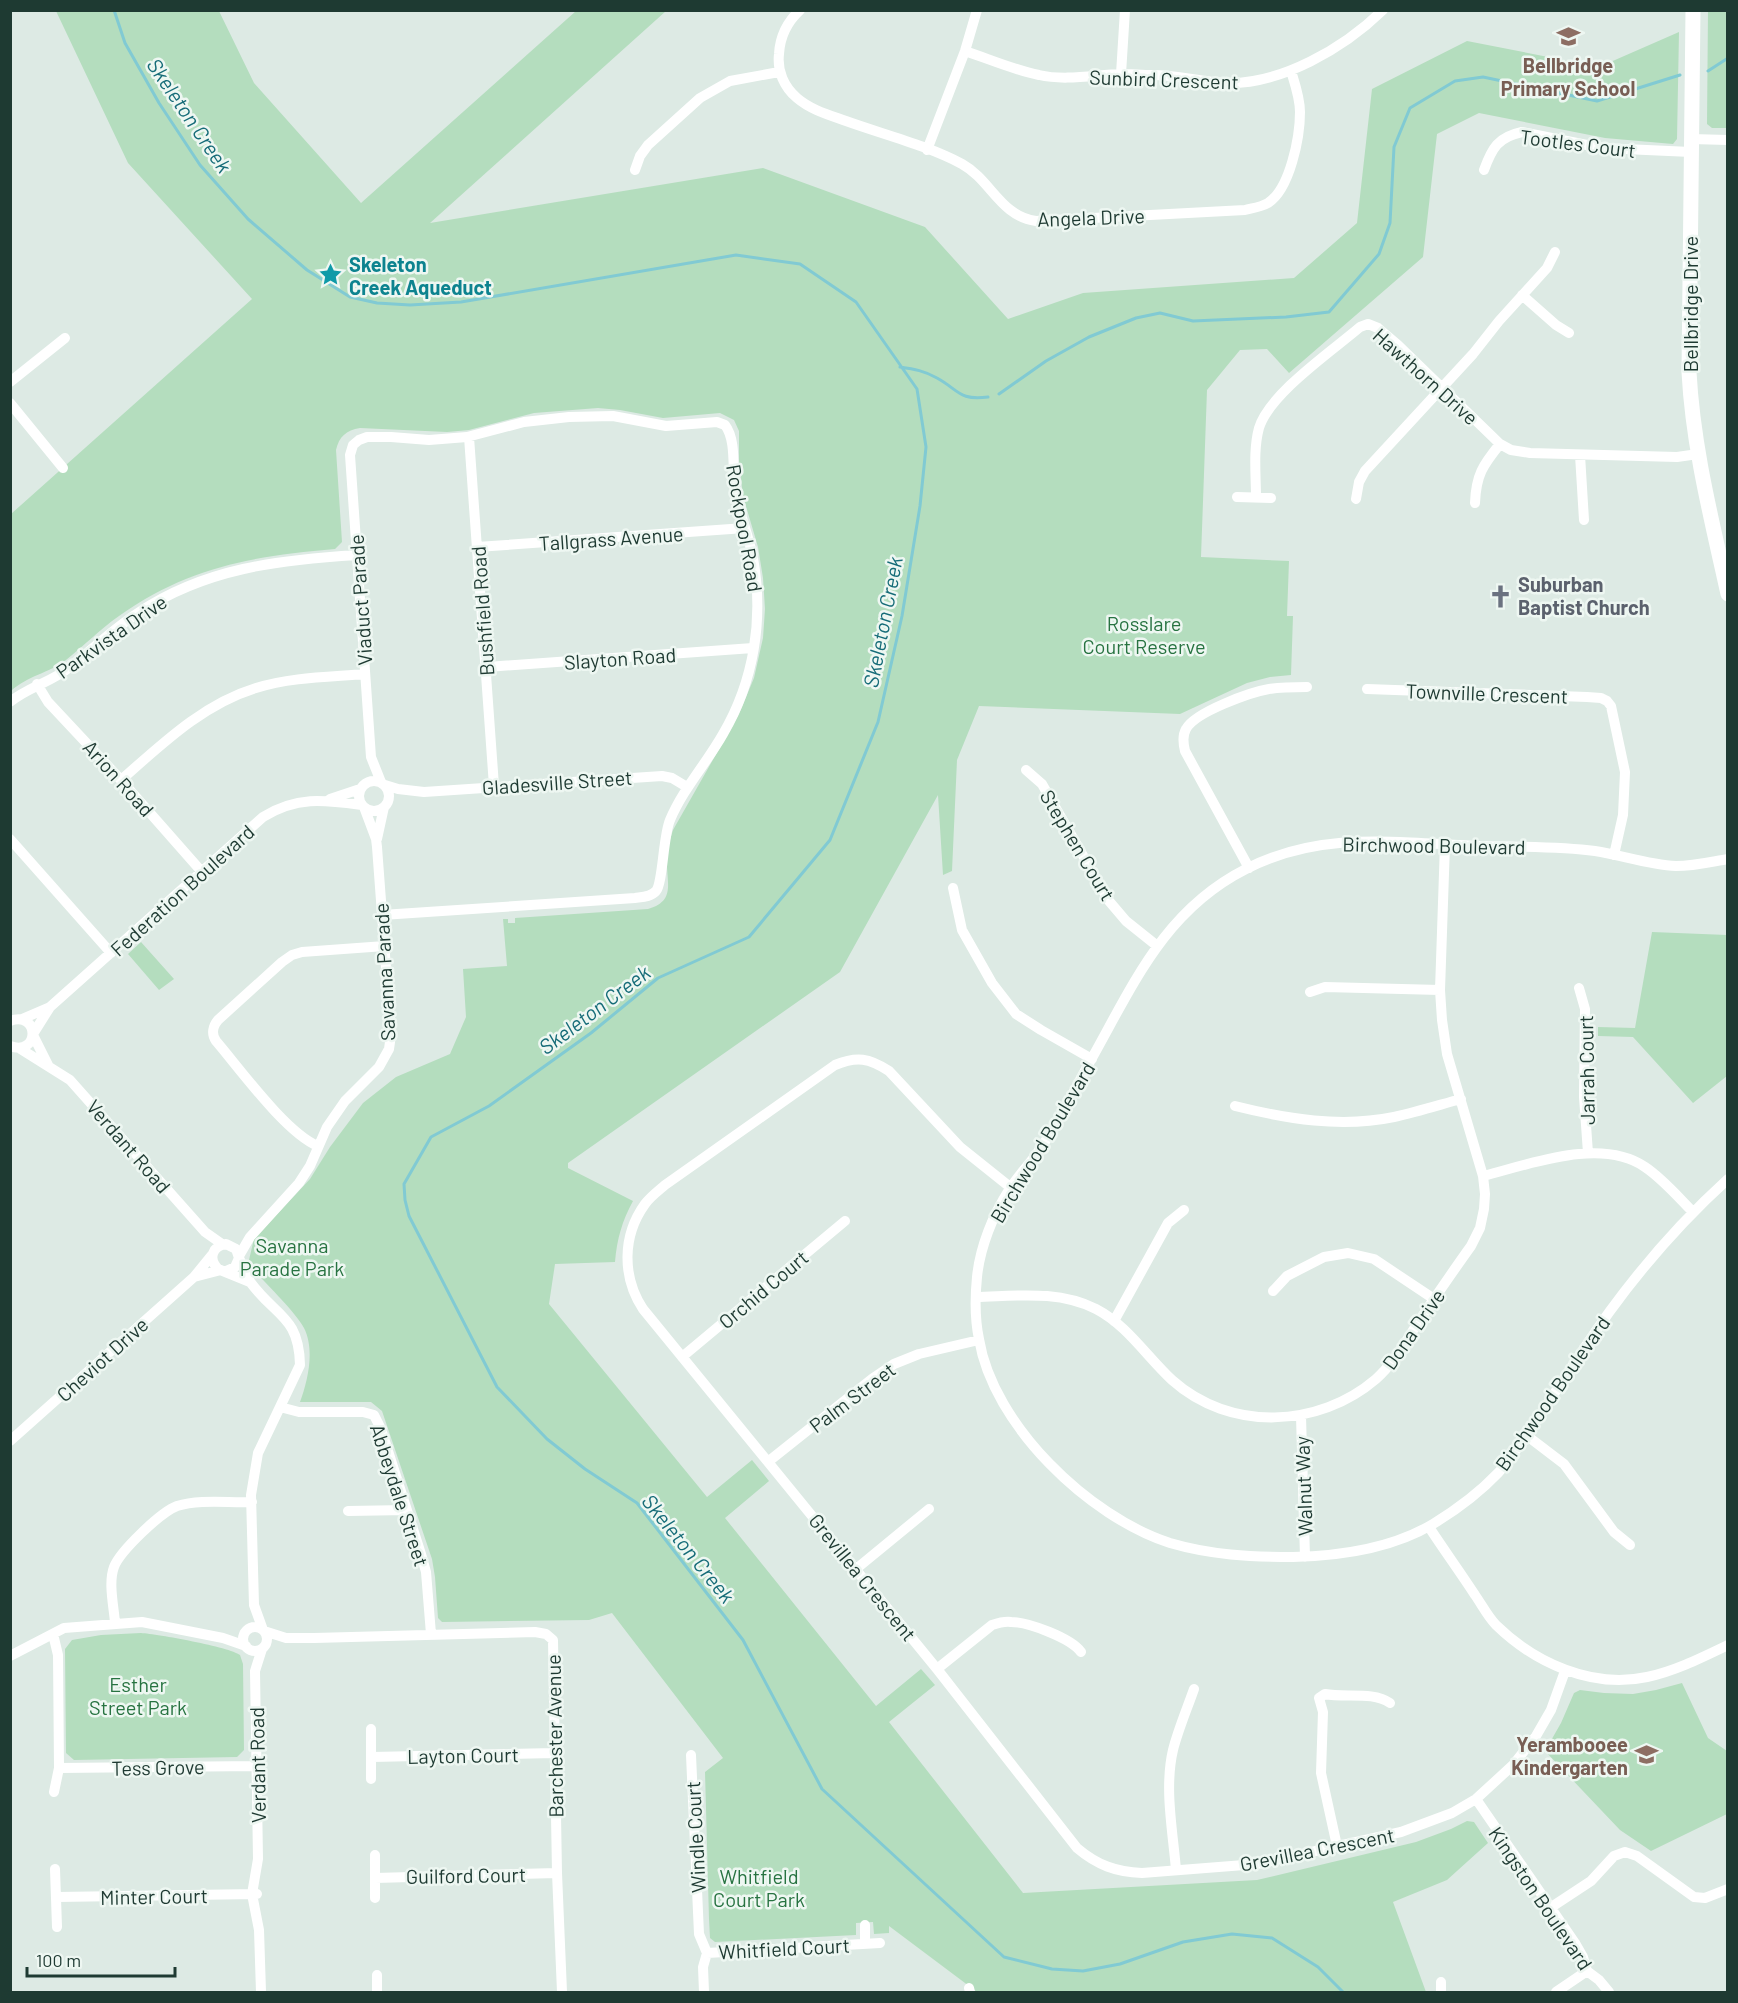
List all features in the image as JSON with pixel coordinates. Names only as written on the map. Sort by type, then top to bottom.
[{"type":"street","points":[[635,170],[640,156],[648,145],[708,93],[730,81],[779,72],[779,45],[785,27],[800,10]]},
{"type":"street","points":[[927,150],[965,51],[977,10]]},
{"type":"street","points":[[1121,74],[1125,10]]},
{"type":"street","name":"Sunbird Crescent","points":[[965,51],[1040,76],[1159,75],[1227,83],[1265,79],[1291,70],[1342,43],[1365,28],[1383,10]]},
{"type":"street","name":"Bellbridge Drive","points":[[1693,10],[1689,372],[1691,409],[1698,454],[1728,594]]},
{"type":"street","name":"Angela Drive","points":[[779,72],[797,98],[814,110],[963,165],[1009,210],[1026,220],[1059,221],[1245,210],[1267,204],[1285,185],[1290,170],[1300,111],[1298,91],[1291,70]]},
{"type":"street","name":"Tootles Court","points":[[1484,170],[1501,140],[1522,132],[1602,148],[1691,146],[1728,140]]},
{"type":"street","points":[[1356,499],[1359,482],[1365,471],[1442,388],[1546,268],[1555,252]]},
{"type":"street","points":[[1522,295],[1556,325],[1569,333]]},
{"type":"street","name":"Hawthorn Drive","points":[[1256,498],[1256,442],[1261,423],[1270,406],[1282,393],[1364,325],[1378,328],[1500,444],[1511,450],[1580,455],[1677,457],[1698,454]]},
{"type":"street","points":[[10,382],[65,338]]},
{"type":"street","points":[[10,403],[63,468]]},
{"type":"street","name":"Rockpool Road","points":[[354,444],[367,437],[429,440],[469,437],[524,423],[569,417],[613,416],[666,426],[720,422],[731,436],[736,496],[753,557],[759,593],[757,629],[743,690],[730,721],[687,787],[669,823],[661,880],[658,888],[650,895],[382,915]]},
{"type":"street","name":"Bushfield Road","points":[[469,437],[494,786]]},
{"type":"street","name":"Viaduct Parade","points":[[354,444],[350,455],[371,757],[383,784]]},
{"type":"street","points":[[1475,503],[1479,475],[1500,444]]},
{"type":"street","points":[[1580,455],[1584,520]]},
{"type":"street","points":[[1237,497],[1271,498]]},
{"type":"street","name":"Tallgrass Avenue","points":[[477,547],[745,528]]},
{"type":"street","name":"Parkvista Drive","points":[[10,702],[37,684],[70,667],[97,643],[139,612],[191,585],[228,572],[285,560],[357,555]]},
{"type":"street","name":"Slayton Road","points":[[487,667],[753,648]]},
{"type":"street","points":[[121,780],[203,713],[246,692],[281,682],[365,674]]},
{"type":"street","name":"Arion Road","points":[[37,684],[48,702],[202,872]]},
{"type":"street","points":[[1249,868],[1185,751],[1183,736],[1193,720],[1257,691],[1271,688],[1307,687]]},
{"type":"street","name":"Townville Crescent","points":[[1367,689],[1611,697],[1626,772],[1623,815],[1614,855]]},
{"type":"street","name":"Viaduct Parade","points":[[361,787],[371,757]]},
{"type":"street","name":"Stephen Court","points":[[1026,770],[1042,784],[1109,902],[1126,921],[1156,945]]},
{"type":"street","name":"Gladesville Street","points":[[386,805],[424,792],[494,786],[662,776],[672,778],[687,787]]},
{"type":"street","points":[[371,781],[383,784],[389,794],[386,805],[374,811],[363,806],[359,797],[361,787],[371,781]]},
{"type":"street","name":"Gladesville Street","points":[[383,784],[424,792]]},
{"type":"street","name":"Federation Boulevard","points":[[327,800],[361,787]]},
{"type":"street","name":"Federation Boulevard","points":[[14,1048],[28,1044],[50,1007],[263,817],[297,803],[327,800],[363,806]]},
{"type":"street","name":"Savanna Parade","points":[[376,839],[386,805]]},
{"type":"street","name":"Savanna Parade","points":[[239,1257],[250,1237],[299,1183],[310,1166],[327,1127],[345,1101],[379,1067],[388,1049],[391,1035],[376,839],[363,806]]},
{"type":"street","points":[[10,839],[111,953]]},
{"type":"street","name":"Birchwood Boulevard","points":[[1728,858],[1695,865],[1674,866],[1651,864],[1614,855],[1573,849],[1348,841],[1310,846],[1287,852],[1218,884],[1194,903],[1156,945],[1042,1147],[1010,1187],[995,1215],[981,1254],[976,1298],[979,1340],[988,1372],[1016,1424],[1045,1459],[1081,1494],[1105,1512],[1164,1541],[1203,1552],[1238,1557],[1305,1557],[1339,1555],[1365,1550],[1397,1542],[1429,1527],[1476,1494],[1501,1470],[1610,1311],[1648,1260],[1728,1179]]},
{"type":"street","name":"Dona Drive","points":[[976,1298],[1055,1296],[1097,1310],[1114,1321],[1174,1381],[1196,1397],[1218,1408],[1243,1415],[1264,1418],[1301,1416],[1334,1405],[1376,1379],[1394,1360],[1471,1246],[1480,1228],[1484,1209],[1483,1176],[1447,1054],[1440,990],[1445,844]]},
{"type":"street","points":[[953,888],[962,930],[992,983],[1016,1014],[1092,1059]]},
{"type":"street","points":[[318,1146],[308,1142],[283,1118],[216,1041],[213,1035],[214,1026],[292,955],[302,952],[385,946]]},
{"type":"street","points":[[1310,992],[1325,987],[1440,990]]},
{"type":"street","name":"Jarrah Court","points":[[1579,988],[1585,1009],[1584,1085],[1588,1153]]},
{"type":"street","name":"Federation Boulevard","points":[[15,1018],[50,1007]]},
{"type":"street","name":"Verdant Road","points":[[15,1018],[29,1023],[48,1065]]},
{"type":"street","name":"Verdant Road","points":[[14,1048],[48,1065],[70,1080],[205,1232],[226,1244]]},
{"type":"street","name":"Grevillea Crescent","points":[[1010,1187],[960,1147],[889,1071],[875,1062],[861,1059],[847,1060],[835,1065],[665,1185],[646,1203],[634,1221],[627,1250],[630,1284],[635,1297],[682,1357],[937,1669],[1077,1848],[1091,1860],[1105,1867],[1142,1873],[1257,1864],[1401,1832],[1432,1822],[1476,1799],[1514,1765],[1536,1736],[1551,1710],[1565,1671]]},
{"type":"street","points":[[1235,1106],[1285,1118],[1319,1122],[1359,1122],[1393,1117],[1461,1100]]},
{"type":"street","points":[[1483,1176],[1542,1161],[1588,1153],[1620,1155],[1645,1166],[1693,1212]]},
{"type":"street","points":[[1114,1321],[1168,1223],[1184,1210]]},
{"type":"street","name":"Orchid Court","points":[[682,1357],[845,1221]]},
{"type":"street","name":"Verdant Road","points":[[205,1232],[212,1254]]},
{"type":"street","name":"Savanna Parade","points":[[226,1244],[250,1237]]},
{"type":"street","points":[[246,1647],[243,1640],[254,1605],[252,1502],[258,1453],[300,1365],[298,1341],[290,1324],[250,1282],[236,1249],[226,1244],[215,1248],[212,1254],[214,1265],[235,1277],[250,1282]]},
{"type":"street","points":[[1273,1291],[1287,1276],[1324,1257],[1348,1253],[1374,1259],[1434,1299]]},
{"type":"street","name":"Cheviot Drive","points":[[10,1441],[194,1278],[212,1254]]},
{"type":"street","points":[[224,1271],[235,1267],[239,1257]]},
{"type":"street","name":"Cheviot Drive","points":[[194,1278],[224,1271]]},
{"type":"street","name":"Palm Street","points":[[769,1461],[894,1364],[919,1354],[979,1340]]},
{"type":"street","name":"Abbeydale Street","points":[[280,1407],[298,1412],[363,1412],[374,1415],[381,1429],[426,1572],[431,1634]]},
{"type":"street","name":"Walnut Way","points":[[1301,1416],[1305,1557]]},
{"type":"street","points":[[1526,1435],[1564,1464],[1614,1532],[1630,1545]]},
{"type":"street","points":[[116,1623],[112,1587],[114,1568],[124,1552],[165,1513],[176,1506],[192,1503],[252,1502]]},
{"type":"street","points":[[856,1569],[929,1509]]},
{"type":"street","points":[[348,1511],[407,1510]]},
{"type":"street","points":[[1429,1527],[1495,1624],[1526,1649],[1565,1671],[1595,1678],[1626,1680],[1647,1677],[1685,1666],[1728,1645]]},
{"type":"street","points":[[10,1656],[64,1628],[142,1622],[223,1638],[255,1651],[263,1648],[267,1639],[254,1605]]},
{"type":"street","points":[[937,1669],[992,1625],[1002,1622],[1022,1623],[1069,1641],[1081,1652]]},
{"type":"street","points":[[223,1638],[246,1632],[255,1627],[264,1631]]},
{"type":"street","name":"Barchester Avenue","points":[[264,1631],[286,1638],[535,1632],[546,1634],[553,1640],[557,1874],[562,1992]]},
{"type":"street","points":[[53,1634],[58,1655],[59,1768],[54,1792]]},
{"type":"street","name":"Barchester Avenue","points":[[263,1648],[286,1638]]},
{"type":"street","name":"Verdant Road","points":[[246,1647],[255,1671]]},
{"type":"street","name":"Verdant Road","points":[[261,1992],[256,1894],[258,1858],[255,1671],[263,1648]]},
{"type":"street","points":[[1176,1870],[1170,1786],[1171,1766],[1173,1749],[1194,1689]]},
{"type":"street","points":[[1337,1845],[1321,1773],[1323,1712],[1319,1698],[1325,1694],[1375,1697],[1385,1699],[1390,1703]]},
{"type":"street","points":[[371,1729],[371,1779]]},
{"type":"street","name":"Layton Court","points":[[372,1757],[555,1754]]},
{"type":"street","name":"Windle Court","points":[[691,1755],[699,1934],[707,1953]]},
{"type":"street","name":"Tess Grove","points":[[59,1768],[256,1766]]},
{"type":"street","name":"Kingston Boulevard","points":[[1476,1799],[1575,1943],[1583,1957],[1587,1971],[1609,1992]]},
{"type":"street","points":[[1550,1908],[1591,1881],[1614,1856],[1625,1852],[1637,1856],[1694,1897],[1706,1898],[1728,1889]]},
{"type":"street","points":[[375,1855],[375,1898]]},
{"type":"street","points":[[55,1869],[57,1927]]},
{"type":"street","name":"Guilford Court","points":[[375,1878],[557,1874]]},
{"type":"street","name":"Minter Court","points":[[57,1898],[256,1894]]},
{"type":"street","name":"Whitfield Court","points":[[865,1925],[865,1944]]},
{"type":"street","name":"Whitfield Court","points":[[704,1992],[703,1967],[707,1953],[880,1943]]},
{"type":"street","points":[[1556,1992],[1587,1971]]},
{"type":"street","points":[[377,1975],[377,1992]]},
{"type":"green space","points":[[1708,10],[1727,11],[1727,128],[1712,128],[1707,124]]},
{"type":"green space","points":[[56,11],[219,11],[254,83],[361,203],[576,11],[666,11],[430,223],[763,168],[925,227],[1008,319],[1083,293],[1294,278],[1357,223],[1372,89],[1467,41],[1599,67],[1679,32],[1677,139],[1673,144],[1605,138],[1479,113],[1437,134],[1423,257],[1289,373],[1267,349],[1240,350],[1207,390],[1201,557],[1289,561],[1287,616],[1293,616],[1291,675],[1247,683],[1180,714],[979,706],[957,760],[952,871],[943,875],[938,795],[840,972],[568,1163],[568,1168],[633,1201],[621,1230],[615,1262],[555,1264],[549,1304],[707,1497],[752,1460],[769,1481],[725,1518],[876,1706],[921,1669],[935,1685],[889,1722],[1023,1893],[1257,1880],[1416,1842],[1467,1821],[1474,1822],[1488,1843],[1447,1880],[1393,1902],[1426,1992],[977,1992],[889,1926],[889,1933],[874,1934],[873,1922],[856,1923],[856,1935],[715,1942],[710,1938],[705,1772],[723,1758],[612,1613],[589,1620],[442,1622],[438,1618],[432,1559],[382,1411],[371,1402],[300,1402],[309,1365],[307,1337],[304,1328],[293,1313],[248,1264],[254,1239],[310,1179],[330,1147],[363,1103],[396,1077],[450,1054],[466,1017],[463,969],[507,966],[503,919],[508,919],[508,923],[515,923],[515,918],[648,909],[656,906],[665,898],[668,887],[667,853],[673,830],[739,714],[754,678],[763,638],[765,609],[763,578],[758,547],[743,496],[739,461],[739,431],[734,420],[720,413],[663,418],[598,408],[534,413],[469,430],[447,432],[360,428],[351,430],[341,438],[336,450],[342,542],[335,549],[249,560],[196,575],[170,586],[119,616],[73,655],[11,691],[11,514],[252,299],[128,163]]},
{"type":"green space","points":[[1652,932],[1727,935],[1727,1076],[1693,1103],[1633,1037],[1598,1036],[1598,1027],[1635,1028]]},
{"type":"green space","points":[[141,942],[174,979],[159,990],[128,954]]},
{"type":"green space","name":"Esther Street Park","points":[[141,1633],[177,1638],[240,1655],[243,1664],[244,1750],[237,1757],[74,1760],[66,1753],[65,1649],[72,1640],[101,1635]]},
{"type":"green space","points":[[1682,1683],[1708,1738],[1727,1751],[1727,1814],[1651,1851],[1620,1830],[1545,1751],[1574,1693],[1580,1690],[1633,1694]]},
{"type":"waterway","name":"Skeleton Creek","points":[[114,10],[125,43],[159,103],[200,165],[248,219],[307,270],[350,297],[377,303],[410,305],[461,302],[736,255],[800,264],[856,302],[917,389],[926,447],[920,506],[902,616],[878,722],[830,840],[749,937],[658,978],[591,1033],[489,1106],[431,1137],[404,1184],[409,1216],[497,1387],[547,1439],[585,1469],[637,1503],[743,1640],[822,1789],[1004,1957],[1052,1969],[1083,1971],[1120,1964],[1183,1942],[1232,1934],[1272,1938],[1318,1967],[1343,1992]]},
{"type":"waterway","points":[[1708,71],[1728,58]]},
{"type":"waterway","points":[[999,394],[1046,361],[1089,337],[1136,318],[1160,313],[1193,321],[1286,317],[1329,312],[1379,254],[1390,223],[1394,147],[1410,108],[1455,81],[1483,77],[1597,101],[1680,75]]},
{"type":"waterway","points":[[900,367],[928,374],[965,396],[988,397]]},
{"type":"place","name":"Bellbridge Primary School","points":[[1568,37]]},
{"type":"place","name":"Skeleton Creek Aqueduct","points":[[331,275]]},
{"type":"place","name":"Suburban Baptist Church","points":[[1500,596]]},
{"type":"place","name":"Yerambooee Kindergarten","points":[[1646,1755]]},
{"type":"park label","name":"Rosslare Court Reserve","points":[[1144,634]]},
{"type":"park label","name":"Savanna Parade Park","points":[[292,1256]]},
{"type":"park label","name":"Whitfield Court Park","points":[[759,1888]]}]
